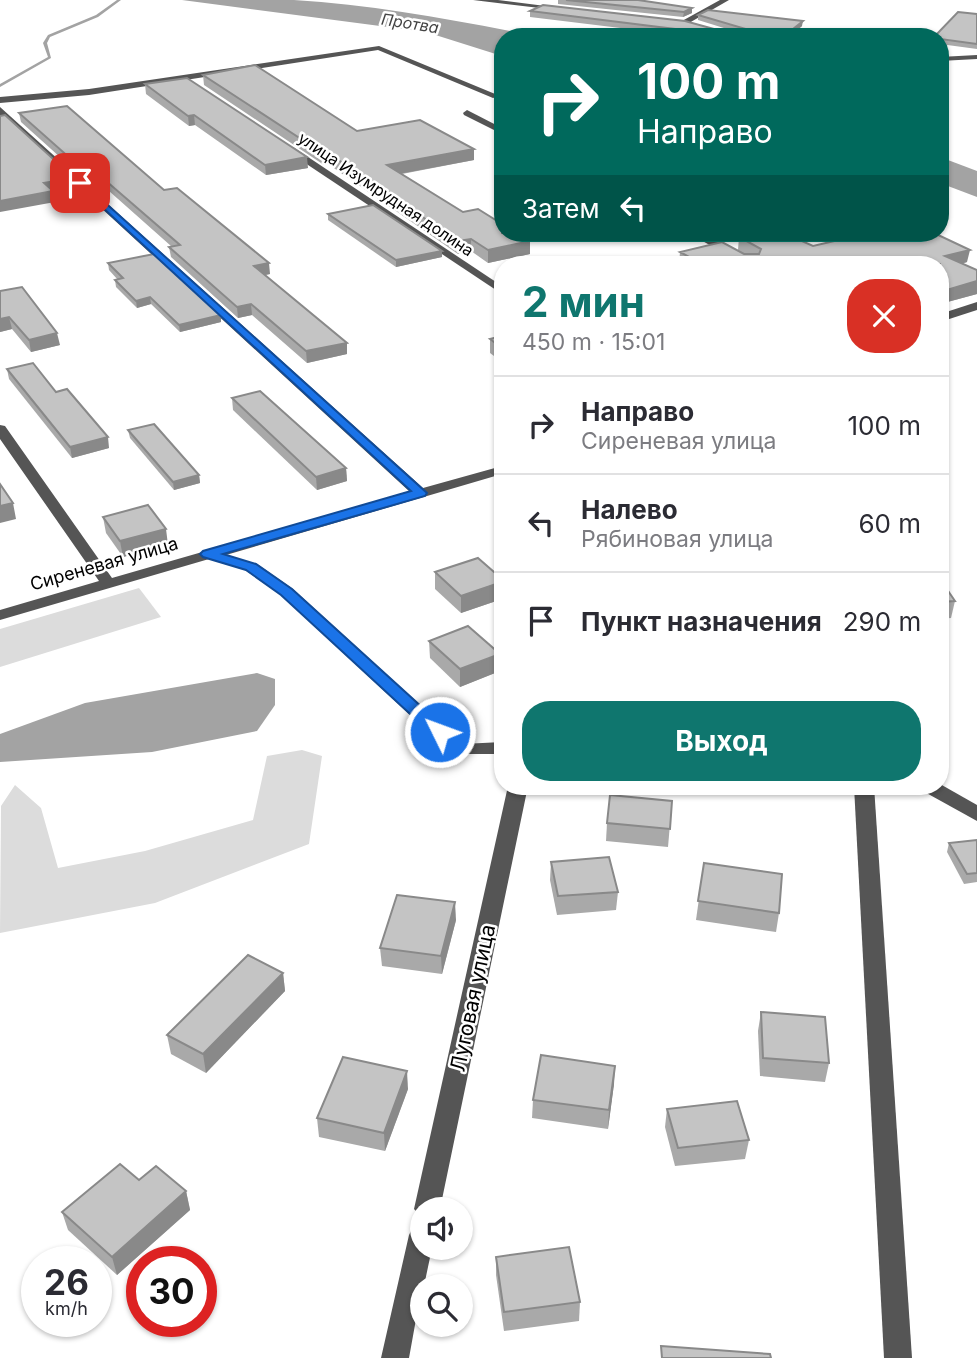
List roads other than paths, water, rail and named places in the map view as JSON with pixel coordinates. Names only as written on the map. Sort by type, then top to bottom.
[{"type":"street","points":[[477,0],[569,9]]},
{"type":"street","points":[[685,22],[725,0]]},
{"type":"street","points":[[672,21],[707,28]]},
{"type":"street","points":[[0,100],[89,92],[379,48],[494,95]]},
{"type":"street","points":[[949,59],[977,57]]},
{"type":"street","points":[[183,78],[194,85]]},
{"type":"street","points":[[0,110],[420,493]]},
{"type":"street","points":[[467,113],[494,127]]},
{"type":"street","name":"улица Изумрудная долина","points":[[286,146],[494,286]]},
{"type":"street","points":[[710,242],[737,256]]},
{"type":"street","points":[[949,315],[977,306]]},
{"type":"street","points":[[0,429],[108,583]]},
{"type":"street","name":"Сиреневая улица","points":[[0,615],[494,472]]},
{"type":"street","points":[[208,554],[251,567],[287,592],[459,750],[494,748]]},
{"type":"street","name":"Луговая улица","points":[[430,1197],[516,795]]},
{"type":"street","points":[[865,795],[898,1358]]},
{"type":"street","points":[[944,795],[977,814]]},
{"type":"street","points":[[395,1358],[417,1260]]},
{"type":"water","name":"Протва","points":[[182,0],[294,0],[418,14],[494,28],[494,53],[426,32]]},
{"type":"water","points":[[949,160],[977,171],[977,197],[949,186]]},
{"type":"water","points":[[257,673],[275,679],[275,705],[257,731],[152,752],[0,762],[0,734],[85,703]]},
{"type":"waterway","points":[[0,86],[50,57],[45,43],[49,36],[97,16],[119,0]]}]
